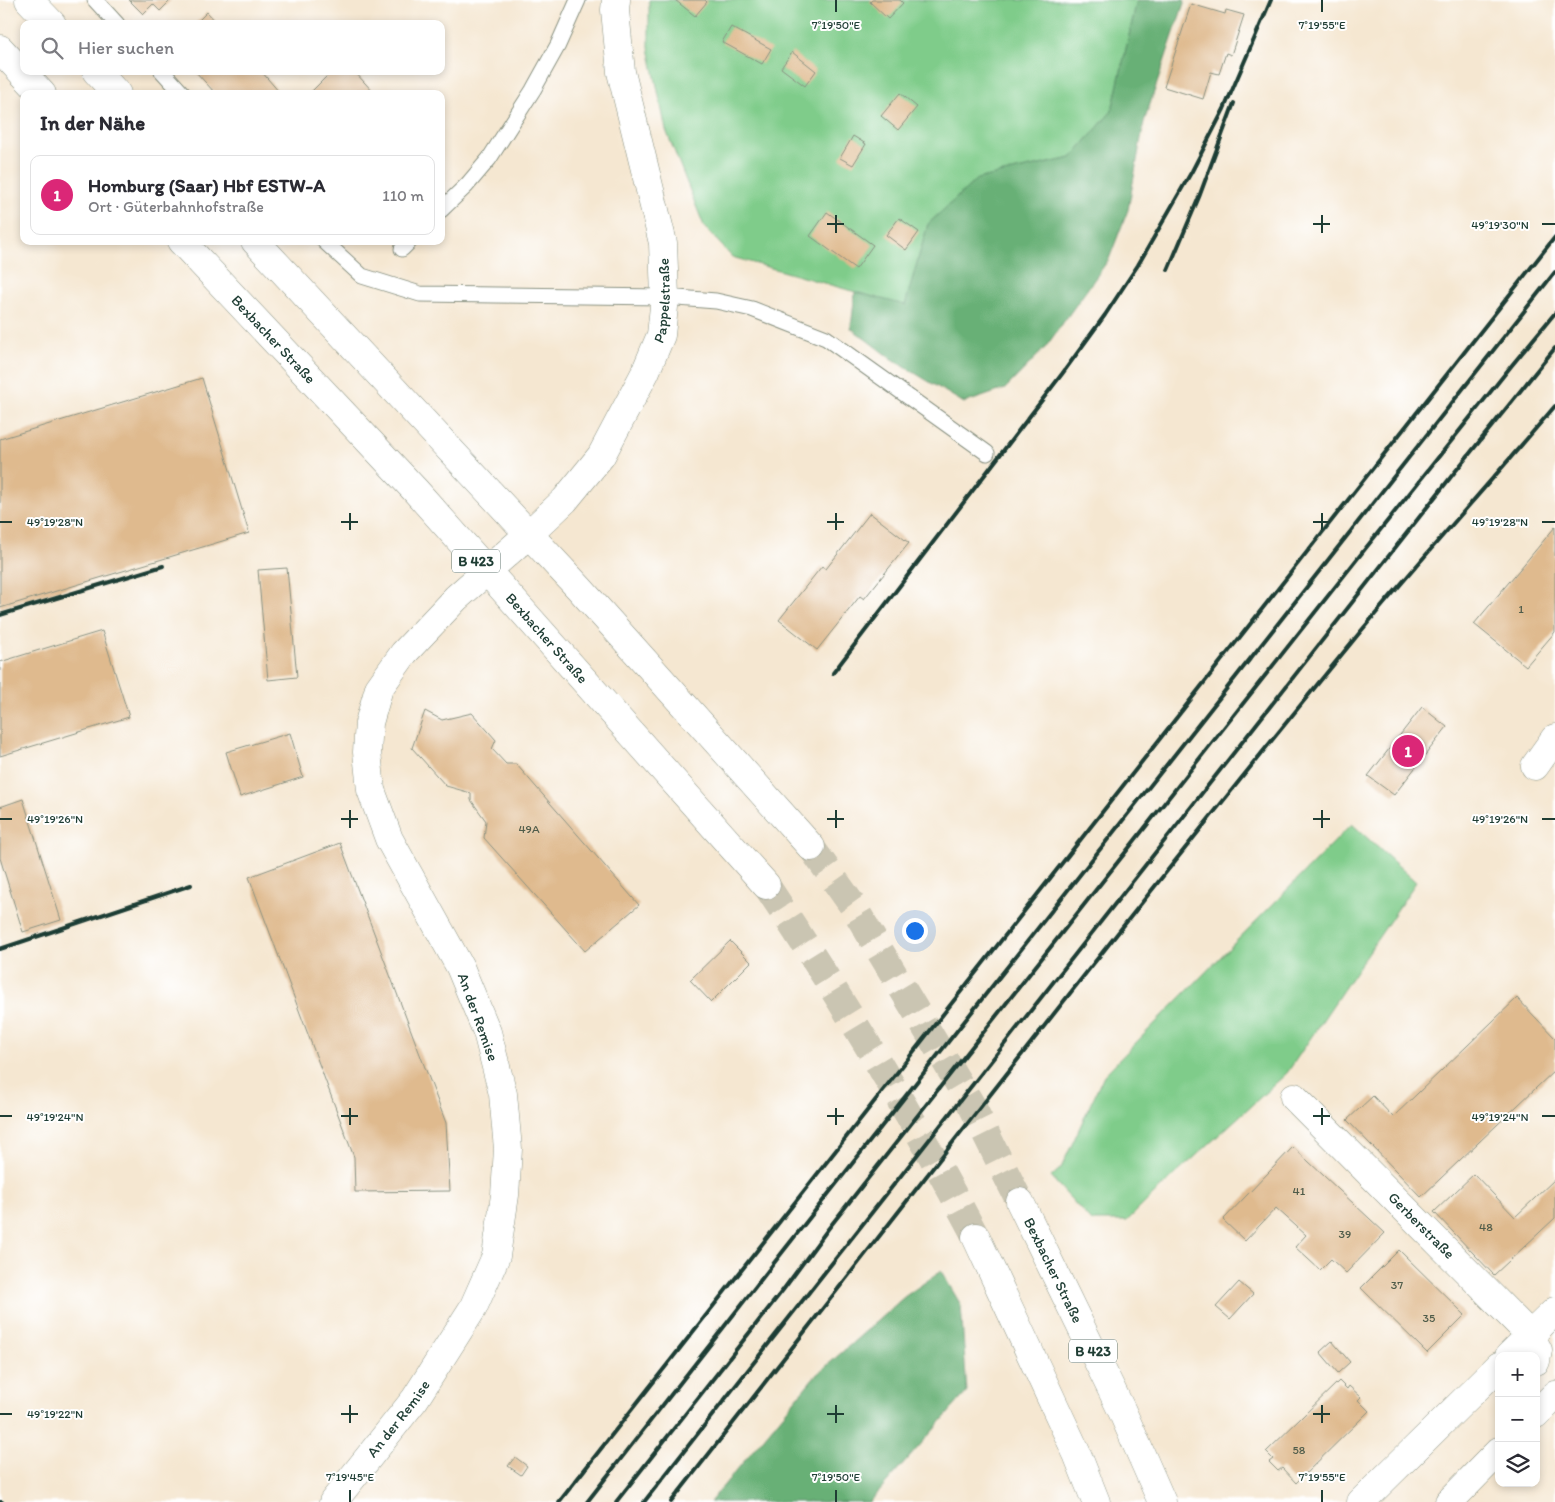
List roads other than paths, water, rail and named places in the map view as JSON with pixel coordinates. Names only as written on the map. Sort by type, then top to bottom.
[{"type":"main road","points":[[29,0],[48,20]]},
{"type":"main road","name":"Pappelstraße","points":[[506,554],[565,500],[601,456],[646,373],[660,335],[665,296],[663,243],[621,72],[615,10],[616,0]]},
{"type":"main road","points":[[0,49],[20,70]]},
{"type":"main road","points":[[24,75],[38,90]]},
{"type":"main road","points":[[100,75],[113,90]]},
{"type":"main road","name":"Bexbacher Straße","points":[[184,245],[414,490],[766,885]]},
{"type":"main road","points":[[259,245],[529,534],[811,847]]},
{"type":"main road","name":"An der Remise","points":[[333,1502],[415,1399],[473,1308],[496,1256],[506,1195],[508,1149],[503,1094],[487,1032],[460,967],[389,839],[371,790],[367,752],[369,723],[379,688],[404,653],[456,598],[506,554]]},
{"type":"main road","points":[[1535,766],[1555,738]]},
{"type":"main road","name":"Gerberstraße","points":[[1294,1097],[1530,1335],[1538,1352]]},
{"type":"main road","name":"Bexbacher Straße","points":[[1020,1202],[1122,1410],[1162,1502]]},
{"type":"main road","points":[[976,1237],[1077,1454],[1096,1502]]},
{"type":"main road","points":[[1513,1352],[1555,1310]]},
{"type":"main road","points":[[1361,1502],[1495,1370]]},
{"type":"main road","points":[[1540,1410],[1555,1395]]},
{"type":"main road","points":[[1449,1502],[1495,1453]]},
{"type":"lane","points":[[95,0],[113,20]]},
{"type":"lane","points":[[445,206],[489,160],[558,46],[578,0]]},
{"type":"lane","points":[[166,75],[179,90]]},
{"type":"lane","points":[[328,245],[362,276],[420,294],[665,296],[716,301],[752,309],[826,338],[987,453]]},
{"type":"tunnel","points":[[811,847],[853,906],[972,1106],[1020,1202]]},
{"type":"tunnel","points":[[766,885],[876,1058],[976,1237]]},
{"type":"railway","points":[[833,673],[1062,374],[1105,315],[1138,265],[1192,171],[1224,109],[1271,0]]},
{"type":"railway","points":[[1168,270],[1199,197],[1234,103]]},
{"type":"railway","points":[[559,1502],[1555,237]]},
{"type":"railway","points":[[587,1502],[1555,272]]},
{"type":"railway","points":[[616,1502],[783,1290],[828,1229],[1365,549],[1555,313]]},
{"type":"railway","points":[[644,1502],[1454,473],[1555,348]]},
{"type":"railway","points":[[671,1502],[1265,748],[1377,612],[1555,406]]},
{"type":"railway","points":[[0,615],[163,566]]},
{"type":"railway","points":[[0,949],[191,885]]},
{"type":"place","name":"Homburg (Saar) Hbf ESTW-A","points":[[1408,751]]}]
